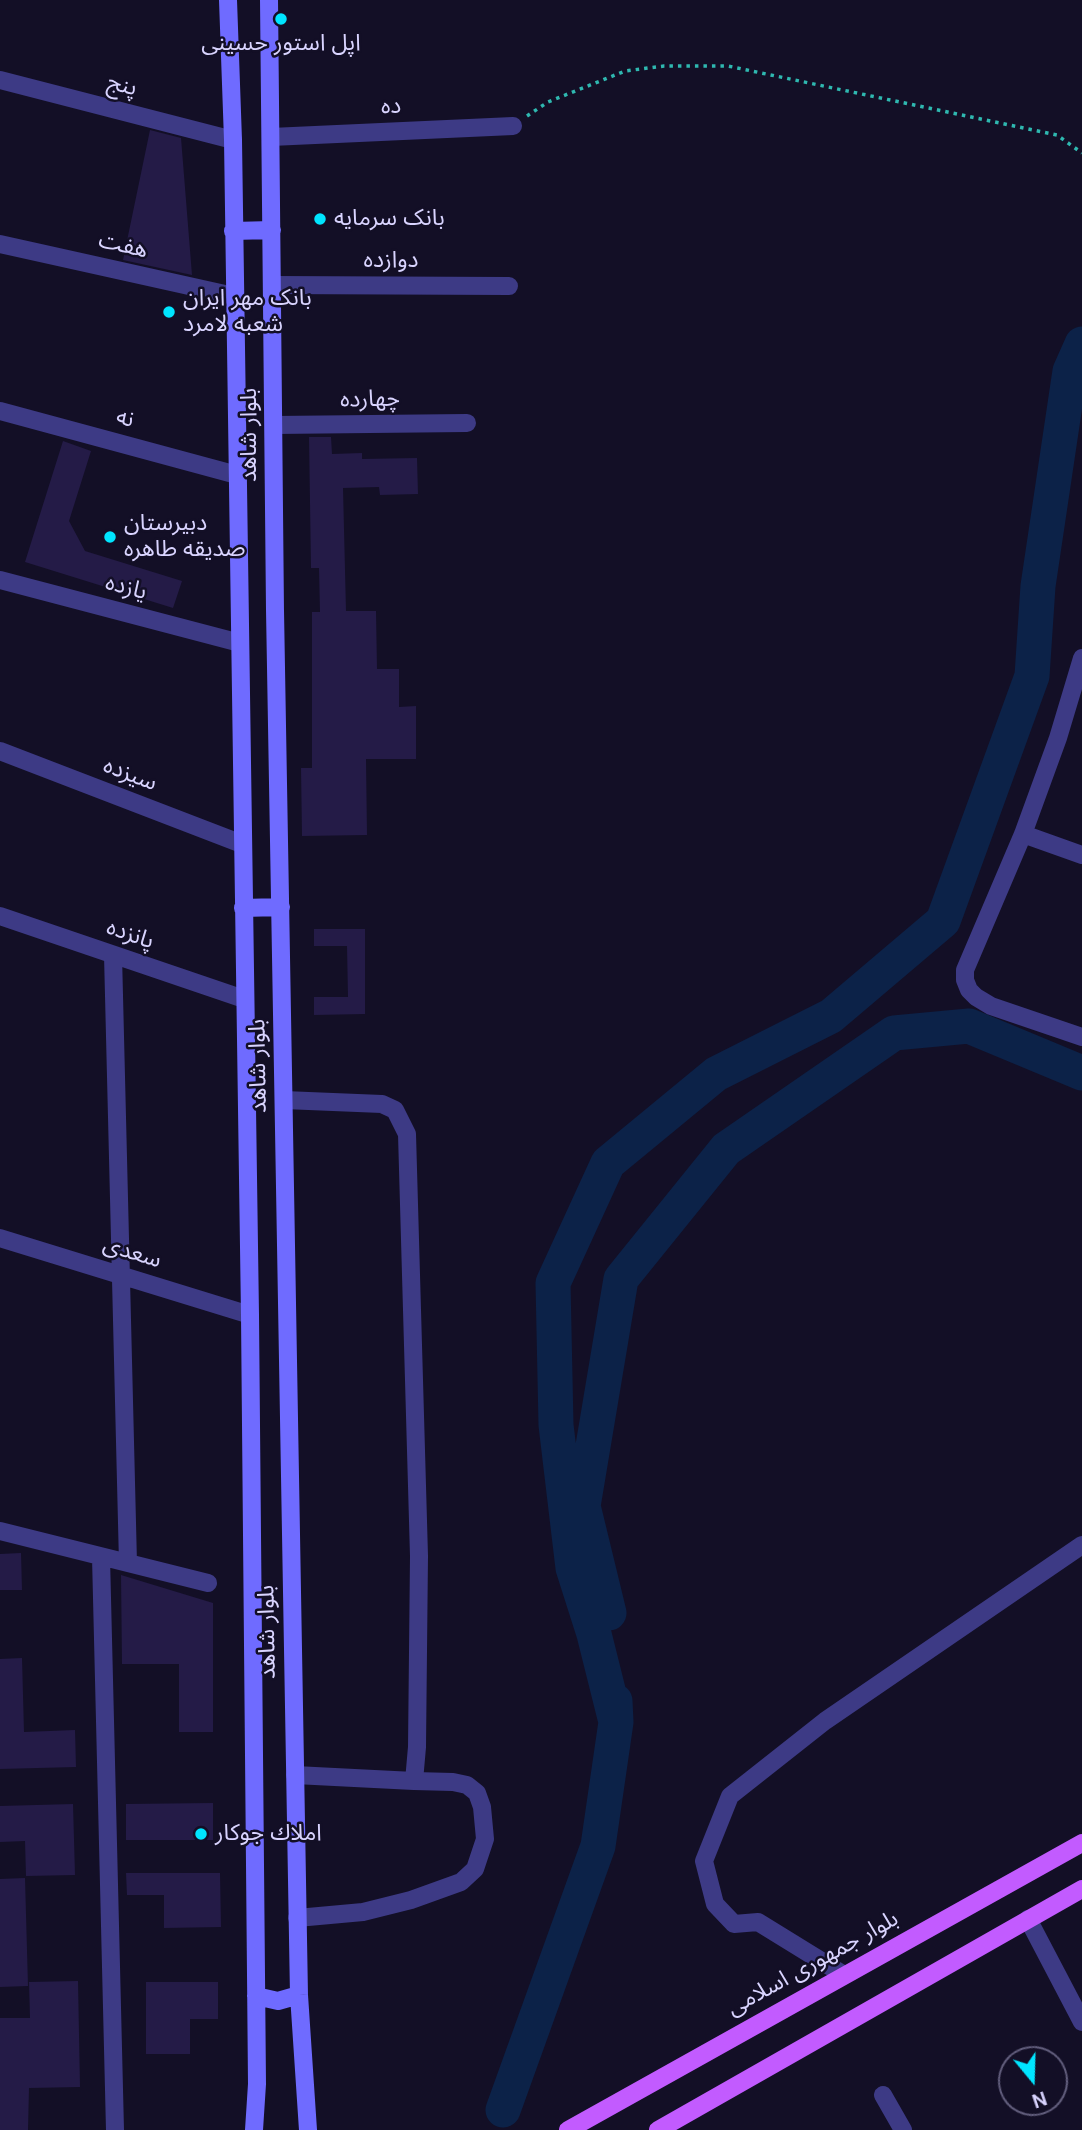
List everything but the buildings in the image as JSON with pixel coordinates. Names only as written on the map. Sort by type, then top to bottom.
[{"type":"main road","name":"بلوار شاهد","points":[[228,0],[233,140],[250,1315],[257,2084],[254,2130]]},
{"type":"main road","name":"بلوار شاهد","points":[[269,0],[299,1995],[308,2130]]},
{"type":"main road","points":[[233,231],[272,230]]},
{"type":"main road","points":[[243,908],[281,907]]},
{"type":"main road","name":"بلوار جمهوری اسلامی","points":[[568,2130],[1082,1843]]},
{"type":"main road","points":[[658,2130],[1082,1889]]},
{"type":"main road","points":[[256,1996],[278,2001],[299,1995]]},
{"type":"street","name":"پنج","points":[[0,80],[233,140]]},
{"type":"street","name":"ده","points":[[271,137],[513,126]]},
{"type":"street","name":"هفت","points":[[0,244],[234,296]]},
{"type":"street","name":"دوازده","points":[[273,285],[509,286]]},
{"type":"street","name":"نه","points":[[0,411],[237,475]]},
{"type":"street","name":"چهارده","points":[[274,425],[467,423]]},
{"type":"street","name":"یازده","points":[[0,580],[240,643]]},
{"type":"street","points":[[1082,658],[1080,680],[1023,834],[965,970],[965,980],[975,997],[991,1006],[1082,1037]]},
{"type":"street","name":"سیزده","points":[[0,751],[242,845]]},
{"type":"street","points":[[1023,834],[1082,855]]},
{"type":"street","name":"پانزده","points":[[0,916],[244,999]]},
{"type":"street","points":[[113,955],[128,1563]]},
{"type":"street","points":[[284,1100],[382,1104],[395,1110],[407,1133],[419,1556],[417,1747],[414,1781]]},
{"type":"street","name":"سعدی","points":[[0,1238],[250,1315]]},
{"type":"street","points":[[0,1531],[208,1583]]},
{"type":"street","points":[[844,1975],[758,1922],[734,1924],[715,1904],[704,1861],[730,1796],[825,1721],[1082,1545]]},
{"type":"street","points":[[101,1557],[115,2130]]},
{"type":"street","points":[[295,1775],[467,1784],[477,1793],[482,1807],[485,1839],[475,1869],[461,1882],[411,1900],[363,1912],[298,1918]]},
{"type":"street","points":[[1028,1919],[1082,2022]]},
{"type":"street","points":[[883,2095],[903,2130]]},
{"type":"street","points":[[686,2130],[689,2112]]},
{"type":"path","points":[[513,126],[548,102],[625,71],[664,66],[728,65],[1057,135],[1082,153]]},
{"type":"waterway","points":[[616,1722],[594,1634],[573,1568],[556,1425],[553,1283],[608,1163],[716,1074],[831,1016],[943,921],[1032,676],[1038,586],[1070,371],[1082,344]]},
{"type":"waterway","points":[[609,1613],[583,1506],[621,1279],[726,1149],[894,1033],[969,1026],[1082,1073]]},
{"type":"waterway","points":[[503,2110],[598,1846],[616,1722],[615,1701]]},
{"type":"place","name":"اپل استور حسینی","points":[[281,19]]},
{"type":"place","name":"بانک سرمایه","points":[[320,219]]},
{"type":"place","name":"بانک مهر ایران شعبه لامرد","points":[[169,312]]},
{"type":"place","name":"دبیرستان صدیقه طاهره","points":[[110,537]]},
{"type":"place","name":"املاك جوكار","points":[[201,1834]]}]
